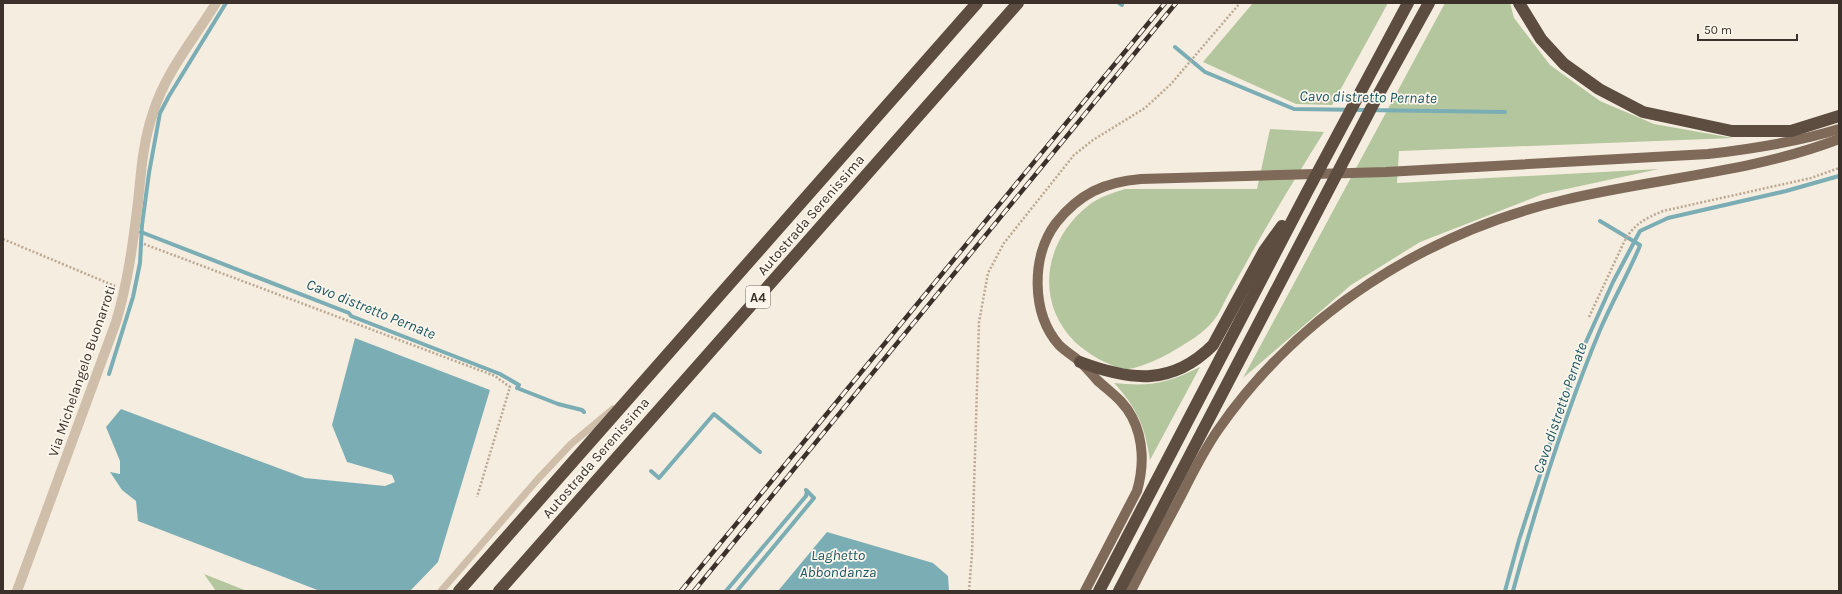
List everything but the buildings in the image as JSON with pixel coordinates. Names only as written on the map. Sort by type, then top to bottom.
[{"type":"highway","name":"Autostrada Serenissima","points":[[460,591],[976,3]]},
{"type":"highway","name":"Autostrada Serenissima","points":[[499,591],[1018,3]]},
{"type":"highway","points":[[1099,591],[1350,110],[1408,3]]},
{"type":"highway","points":[[1119,591],[1370,111],[1430,3]]},
{"type":"highway","points":[[1519,3],[1540,39],[1564,64],[1599,89],[1643,112],[1732,131],[1790,130],[1839,116]]},
{"type":"highway","points":[[1080,362],[1106,372],[1141,377],[1157,376],[1174,371],[1202,356],[1213,345],[1220,334],[1264,251],[1306,194]]},
{"type":"main road","points":[[1085,591],[1137,491],[1140,481],[1142,455],[1136,427],[1128,410],[1116,395],[1060,345],[1047,326],[1038,292],[1037,273],[1046,240],[1052,228],[1073,204],[1097,189],[1125,181],[1386,172],[1716,153],[1754,149],[1818,136],[1839,128]]},
{"type":"main road","points":[[1131,591],[1199,461],[1218,430],[1252,386],[1304,333],[1376,279],[1444,241],[1473,228],[1513,214],[1566,199],[1740,167],[1811,150],[1839,139]]},
{"type":"street","name":"Via Michelangelo Buonarroti","points":[[18,591],[116,322],[126,290],[138,200],[140,172],[152,114],[158,97],[169,77],[216,3]]},
{"type":"lane","points":[[442,591],[538,479],[571,444],[635,390]]},
{"type":"path","points":[[968,591],[973,547],[979,322],[988,274],[1004,243],[1074,155],[1093,140],[1145,108],[1171,84],[1240,3]]},
{"type":"path","points":[[1589,317],[1629,232],[1642,220],[1663,211],[1811,178],[1839,168]]},
{"type":"path","points":[[3,239],[126,290]]},
{"type":"path","points":[[146,245],[495,376],[510,387],[477,498]]},
{"type":"green space","points":[[1253,3],[1388,3],[1332,105],[1296,104],[1203,62]]},
{"type":"green space","points":[[1445,3],[1510,3],[1514,18],[1550,65],[1600,101],[1654,124],[1733,138],[1399,151],[1397,183],[1659,169],[1543,194],[1420,242],[1351,285],[1243,378]]},
{"type":"green space","points":[[1270,129],[1324,132],[1296,177],[1210,325],[1184,345],[1169,354],[1150,363],[1130,369],[1125,369],[1105,362],[1086,351],[1075,342],[1062,326],[1054,308],[1050,290],[1050,271],[1054,253],[1062,235],[1074,219],[1093,202],[1125,189],[1257,189]]},
{"type":"green space","points":[[1200,367],[1150,460],[1146,437],[1139,418],[1129,401],[1114,383],[1149,384],[1178,377]]},
{"type":"green space","points":[[204,574],[247,591],[216,591]]},
{"type":"water","points":[[355,338],[490,390],[438,562],[410,591],[320,591],[138,521],[136,501],[122,490],[110,472],[120,474],[120,461],[106,427],[121,409],[305,478],[385,486],[395,482],[392,475],[347,462],[332,425]]},
{"type":"water","name":"Laghetto Abbondanza","points":[[827,532],[933,563],[948,576],[949,591],[778,591]]},
{"type":"waterway","name":"Cavo distretto Pernate","points":[[109,374],[133,297],[140,263],[142,225],[149,173],[160,113],[226,3]]},
{"type":"waterway","name":"Cavo distretto Pernate","points":[[1175,47],[1205,72],[1294,109],[1505,112]]},
{"type":"waterway","name":"Cavo distretto Pernate","points":[[1505,591],[1519,540],[1576,364],[1613,282],[1640,231],[1668,218],[1786,191],[1839,176]]},
{"type":"waterway","name":"Cavo distretto Pernate","points":[[1513,591],[1563,426],[1600,330],[1640,245],[1600,221]]},
{"type":"waterway","name":"Cavo distretto Pernate","points":[[141,232],[500,374],[519,385],[517,388],[558,404],[582,410],[584,412]]},
{"type":"waterway","name":"Cavo distretto Pernate","points":[[651,471],[659,478],[714,414],[760,452]]},
{"type":"waterway","name":"Cavo distretto Pernate","points":[[726,591],[806,496],[806,490]]},
{"type":"waterway","points":[[737,591],[814,498],[807,491]]},
{"type":"railway","points":[[681,591],[1165,3]]},
{"type":"railway","points":[[694,591],[1176,3]]}]
